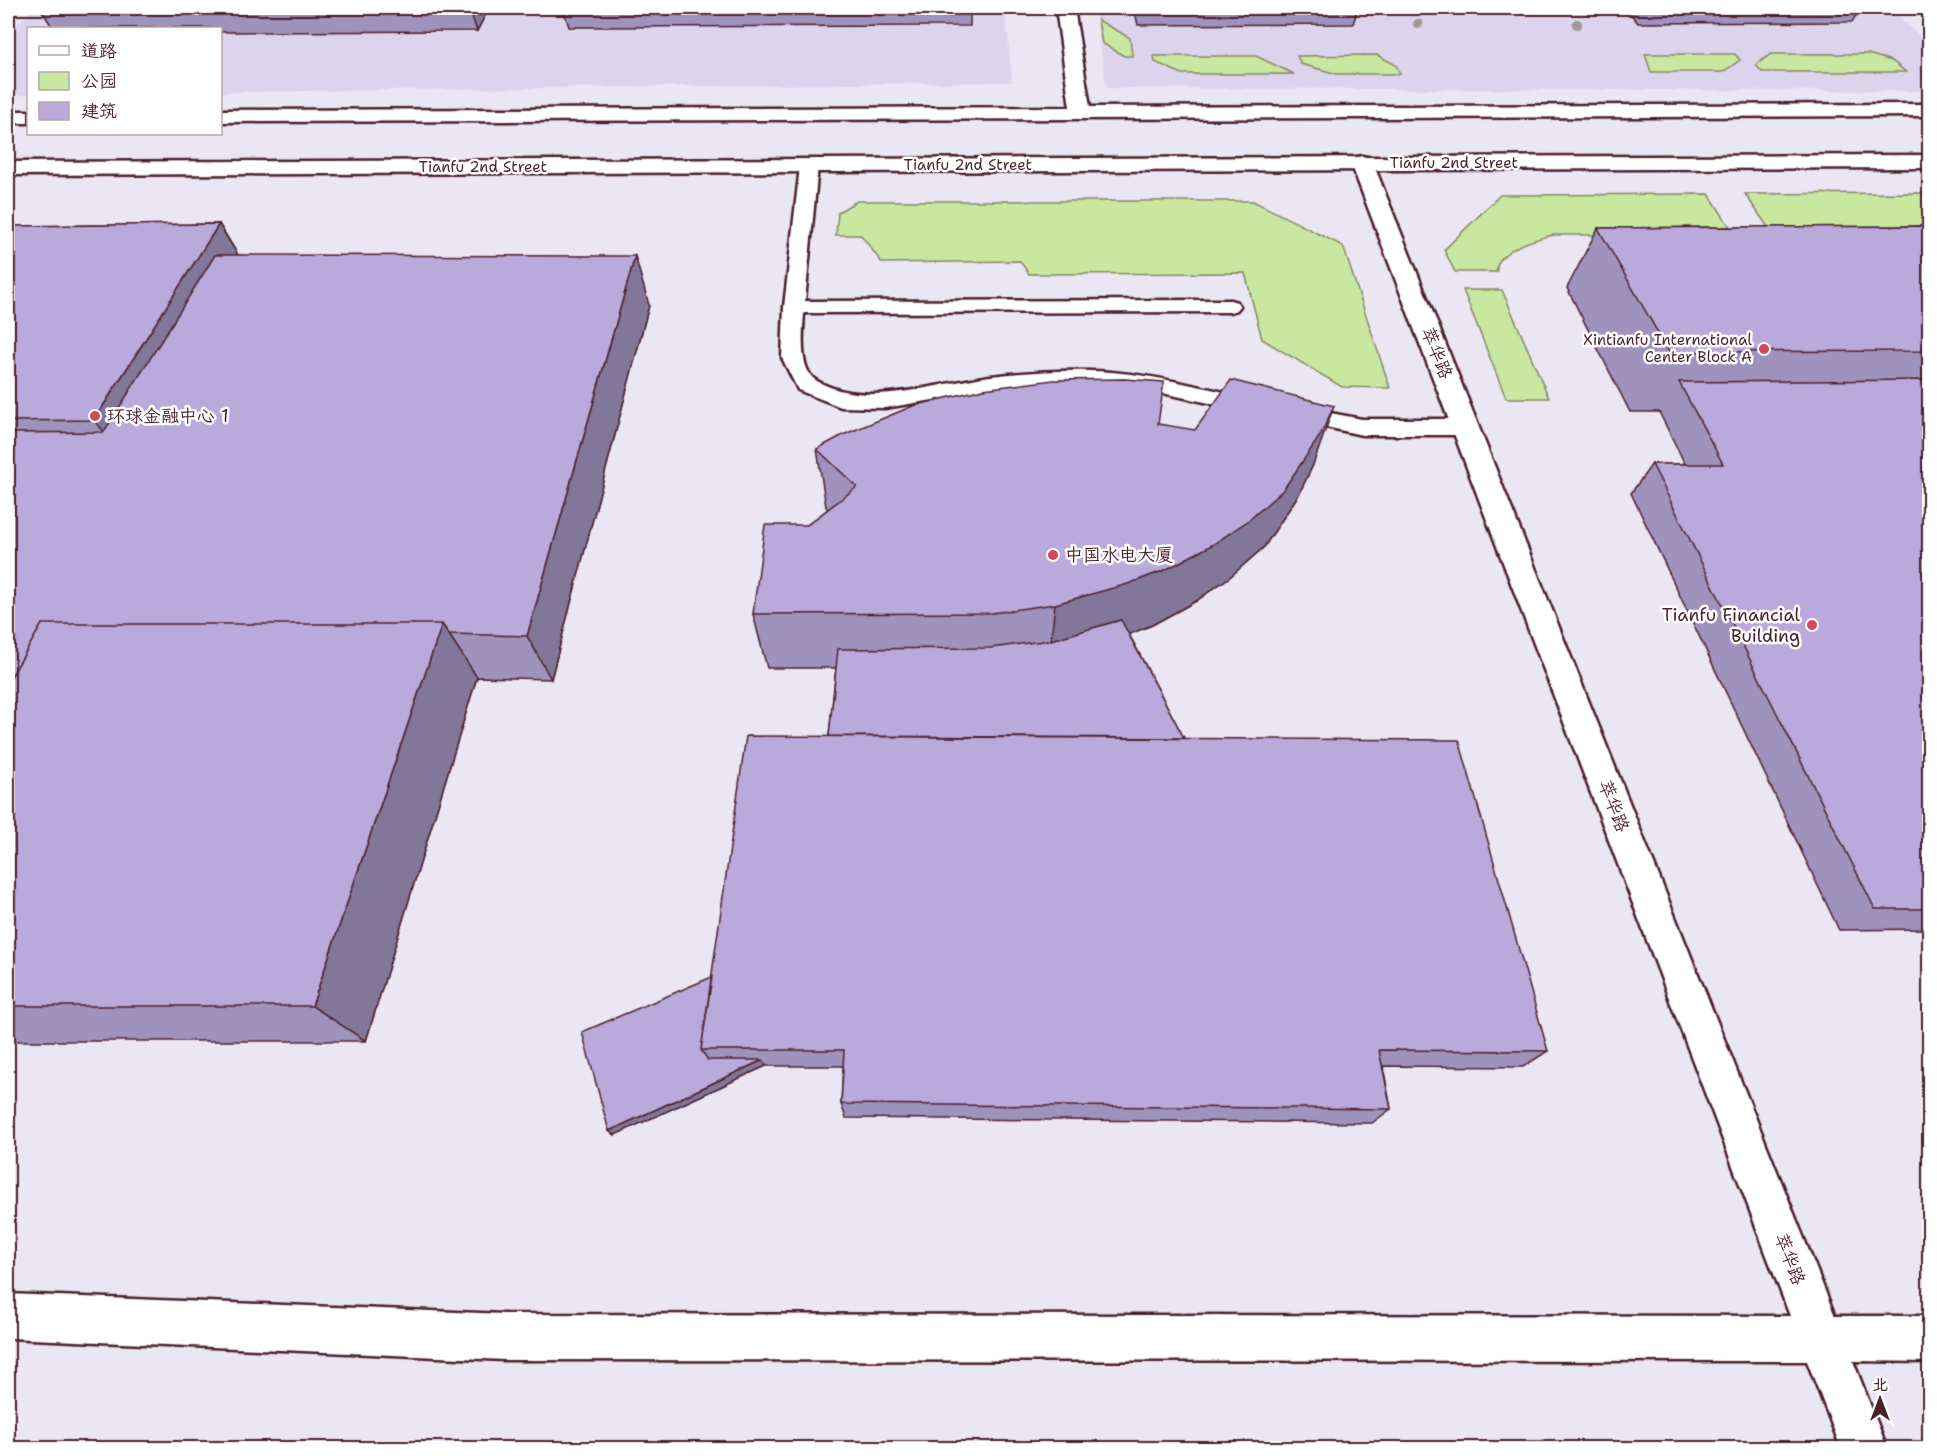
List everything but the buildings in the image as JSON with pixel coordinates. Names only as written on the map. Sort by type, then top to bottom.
[{"type":"main road","points":[[1065,8],[1081,113]]},
{"type":"main road","points":[[222,116],[1929,110]]},
{"type":"main road","points":[[8,117],[27,117]]},
{"type":"main road","name":"Tianfu 2nd Street","points":[[8,171],[1929,161]]},
{"type":"main road","name":"萃华路","points":[[1362,163],[1467,427],[1864,1449]]},
{"type":"main road","points":[[8,1316],[505,1337],[1929,1339]]},
{"type":"lane","points":[[809,166],[794,307],[792,358],[806,386],[840,400],[885,401],[999,382],[1091,378],[1162,386],[1362,427],[1467,427]]},
{"type":"lane","points":[[794,307],[1230,306]]},
{"type":"shaded area","points":[[33,8],[1005,8],[1012,82],[222,92],[222,27],[27,27],[27,95],[8,95],[8,34]]},
{"type":"shaded area","points":[[1094,8],[1890,8],[1929,45],[1929,91],[1107,88]]},
{"type":"green space","points":[[1098,20],[1130,38],[1132,56],[1124,56],[1102,43]]},
{"type":"green space","points":[[1645,54],[1735,54],[1740,60],[1723,72],[1651,72]]},
{"type":"green space","points":[[1771,54],[1868,54],[1892,61],[1906,72],[1762,72],[1756,65]]},
{"type":"green space","points":[[1377,55],[1396,65],[1400,74],[1337,74],[1301,64],[1297,56]]},
{"type":"green space","points":[[1154,56],[1256,56],[1294,74],[1182,74],[1155,62]]},
{"type":"green space","points":[[1929,193],[1929,242],[1774,236],[1745,194]]},
{"type":"green space","points":[[1709,194],[1735,235],[1554,235],[1528,242],[1509,251],[1498,264],[1497,272],[1455,272],[1444,250],[1500,195]]},
{"type":"green space","points":[[857,201],[1253,201],[1343,246],[1390,388],[1342,387],[1262,339],[1245,273],[1029,274],[1020,261],[882,263],[861,235],[836,235],[838,212]]},
{"type":"green space","points":[[1463,290],[1502,290],[1549,398],[1506,398]]},
{"type":"place","name":"Xintianfu International Center Block A","points":[[1764,349]]},
{"type":"place","name":"环球金融中心 1","points":[[95,416]]},
{"type":"place","name":"中国水电大厦","points":[[1053,555]]},
{"type":"place","name":"Tianfu Financial Building","points":[[1812,625]]}]
